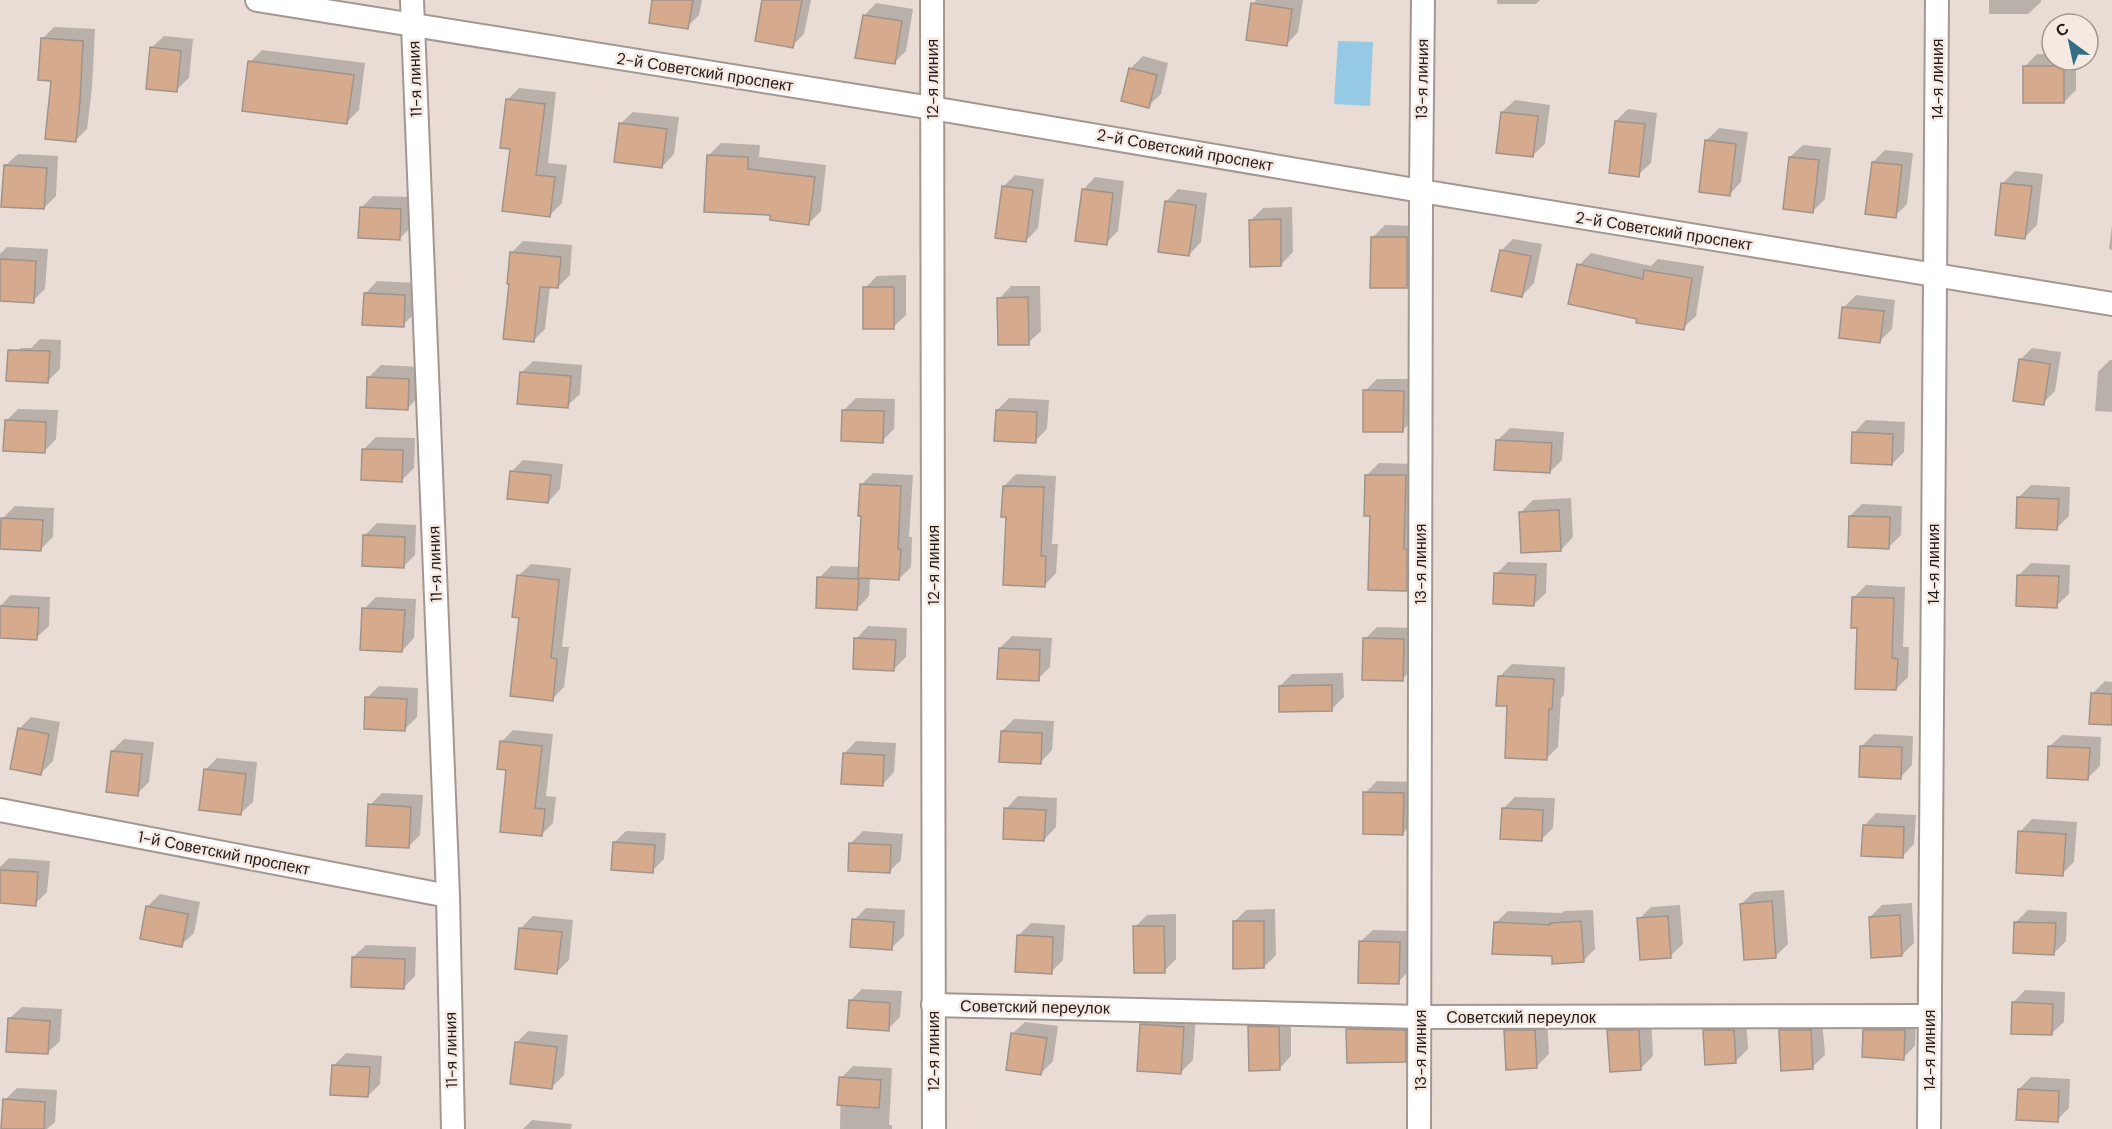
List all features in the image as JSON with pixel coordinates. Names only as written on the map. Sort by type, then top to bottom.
[{"type":"street","name":"2-й Советский проспект","points":[[257,0],[932,108],[2112,304]]},
{"type":"street","name":"11-я линия","points":[[412,0],[448,896],[453,1129]]},
{"type":"street","name":"12-я линия","points":[[932,0],[934,1129]]},
{"type":"street","name":"13-я линия","points":[[1419,1129],[1423,0]]},
{"type":"street","name":"14-я линия","points":[[1929,1129],[1937,0]]},
{"type":"street","name":"1-й Советский проспект","points":[[0,810],[448,896]]},
{"type":"street","name":"Советский переулок","points":[[933,1005],[1420,1017],[1930,1016]]},
{"type":"water","points":[[1338,41],[1373,42],[1370,106],[1334,104]]},
{"type":"building","points":[[652,0],[693,0],[688,29],[649,23]]},
{"type":"building","points":[[762,0],[802,0],[793,48],[755,41]]},
{"type":"building","points":[[1251,3],[1292,9],[1287,46],[1246,40]]},
{"type":"building","points":[[863,15],[902,21],[895,64],[855,58]]},
{"type":"building","points":[[41,38],[83,41],[76,142],[45,139],[51,81],[38,80]]},
{"type":"building","points":[[150,47],[181,51],[177,92],[146,89]]},
{"type":"building","points":[[248,61],[354,75],[347,124],[242,111]]},
{"type":"building","points":[[2023,66],[2040,66],[2040,72],[2064,72],[2064,103],[2023,103]]},
{"type":"building","points":[[1129,68],[1157,75],[1149,108],[1121,101]]},
{"type":"building","points":[[506,99],[545,104],[536,175],[555,177],[550,217],[502,211],[510,149],[500,148]]},
{"type":"building","points":[[1501,112],[1538,116],[1533,157],[1496,153]]},
{"type":"building","points":[[1615,121],[1645,124],[1639,177],[1609,173]]},
{"type":"building","points":[[619,123],[667,129],[662,168],[614,162]]},
{"type":"building","points":[[1705,140],[1736,144],[1730,196],[1699,192]]},
{"type":"building","points":[[707,155],[748,157],[748,169],[815,177],[809,225],[770,220],[770,215],[704,212]]},
{"type":"building","points":[[1789,157],[1819,160],[1813,213],[1783,209]]},
{"type":"building","points":[[1872,162],[1902,165],[1896,218],[1865,214]]},
{"type":"building","points":[[4,165],[47,168],[44,209],[1,207]]},
{"type":"building","points":[[2001,183],[2032,186],[2025,239],[1995,235]]},
{"type":"building","points":[[1002,186],[1033,190],[1026,242],[995,238]]},
{"type":"building","points":[[1082,189],[1113,193],[1107,245],[1075,241]]},
{"type":"building","points":[[1165,201],[1196,205],[1189,256],[1158,252]]},
{"type":"building","points":[[360,207],[401,209],[400,240],[358,238]]},
{"type":"building","points":[[1281,219],[1281,266],[1250,267],[1249,220]]},
{"type":"building","points":[[1371,237],[1407,237],[1407,288],[1370,288]]},
{"type":"building","points":[[1500,250],[1531,256],[1522,297],[1491,291]]},
{"type":"building","points":[[510,252],[561,257],[558,288],[540,287],[534,342],[503,339]]},
{"type":"building","points":[[0,259],[36,261],[34,303],[0,301]]},
{"type":"building","points":[[1577,264],[1643,279],[1644,270],[1692,278],[1684,330],[1636,323],[1637,319],[1568,304]]},
{"type":"building","points":[[863,287],[894,287],[894,329],[863,329]]},
{"type":"building","points":[[364,293],[405,295],[404,327],[362,325]]},
{"type":"building","points":[[1028,297],[1029,345],[998,345],[997,298]]},
{"type":"building","points":[[1842,307],[1884,311],[1880,343],[1839,338]]},
{"type":"building","points":[[8,350],[50,351],[48,383],[6,381]]},
{"type":"building","points":[[2019,359],[2050,364],[2044,405],[2013,401]]},
{"type":"building","points":[[520,372],[571,376],[568,408],[517,404]]},
{"type":"building","points":[[367,377],[409,379],[408,410],[366,408]]},
{"type":"building","points":[[1363,390],[1404,391],[1403,432],[1363,432]]},
{"type":"building","points":[[842,410],[884,411],[883,443],[841,441]]},
{"type":"building","points":[[996,410],[1037,412],[1036,443],[994,441]]},
{"type":"building","points":[[5,420],[46,422],[45,453],[3,451]]},
{"type":"building","points":[[1852,432],[1893,434],[1892,465],[1851,463]]},
{"type":"building","points":[[1496,440],[1552,443],[1550,473],[1494,470]]},
{"type":"building","points":[[362,449],[403,450],[402,482],[361,480]]},
{"type":"building","points":[[510,471],[551,475],[548,503],[507,499]]},
{"type":"building","points":[[1365,475],[1406,475],[1404,549],[1407,549],[1407,591],[1368,590],[1370,516],[1364,516]]},
{"type":"building","points":[[860,484],[901,486],[899,580],[858,578]]},
{"type":"building","points":[[1003,486],[1044,487],[1041,556],[1046,556],[1045,587],[1003,585],[1006,517],[1001,517]]},
{"type":"building","points":[[2017,497],[2059,499],[2057,530],[2016,528]]},
{"type":"building","points":[[1559,510],[1561,551],[1521,553],[1519,512]]},
{"type":"building","points":[[1849,516],[1890,517],[1889,549],[1848,547]]},
{"type":"building","points":[[1,518],[43,520],[41,551],[0,549]]},
{"type":"building","points":[[363,535],[405,537],[404,568],[362,566]]},
{"type":"building","points":[[1494,573],[1536,575],[1534,606],[1493,604]]},
{"type":"building","points":[[517,575],[559,580],[551,658],[557,659],[553,701],[510,696],[519,618],[512,617]]},
{"type":"building","points":[[2017,575],[2059,576],[2057,608],[2016,606]]},
{"type":"building","points":[[817,577],[859,579],[857,610],[816,608]]},
{"type":"building","points":[[1852,597],[1894,598],[1892,658],[1898,659],[1896,690],[1855,689],[1857,628],[1851,628]]},
{"type":"building","points":[[0,606],[39,608],[37,640],[0,638]]},
{"type":"building","points":[[362,608],[405,610],[402,652],[360,650]]},
{"type":"building","points":[[854,638],[896,640],[894,671],[853,669]]},
{"type":"building","points":[[1363,638],[1404,639],[1403,681],[1362,680]]},
{"type":"building","points":[[999,648],[1040,650],[1039,681],[997,679]]},
{"type":"building","points":[[1498,676],[1554,679],[1552,709],[1549,709],[1547,760],[1505,758],[1507,706],[1496,706]]},
{"type":"building","points":[[1332,685],[1332,711],[1279,712],[1279,686]]},
{"type":"building","points":[[2091,693],[2112,694],[2112,725],[2089,724]]},
{"type":"building","points":[[365,697],[407,699],[405,731],[364,729]]},
{"type":"building","points":[[18,728],[49,734],[41,775],[10,769]]},
{"type":"building","points":[[1001,731],[1042,733],[1041,764],[999,762]]},
{"type":"building","points":[[500,741],[542,746],[535,808],[545,809],[542,836],[500,832],[506,770],[497,769]]},
{"type":"building","points":[[1860,746],[1902,747],[1901,779],[1859,777]]},
{"type":"building","points":[[2048,746],[2090,748],[2088,780],[2047,778]]},
{"type":"building","points":[[111,751],[142,754],[138,796],[106,792]]},
{"type":"building","points":[[843,753],[884,755],[883,786],[841,784]]},
{"type":"building","points":[[204,769],[246,774],[241,815],[199,810]]},
{"type":"building","points":[[1363,792],[1404,793],[1403,835],[1363,834]]},
{"type":"building","points":[[368,804],[411,807],[409,848],[366,846]]},
{"type":"building","points":[[1004,808],[1046,810],[1044,841],[1003,839]]},
{"type":"building","points":[[1502,808],[1543,810],[1542,841],[1500,839]]},
{"type":"building","points":[[1863,825],[1904,827],[1903,858],[1861,856]]},
{"type":"building","points":[[2018,831],[2066,834],[2063,876],[2016,873]]},
{"type":"building","points":[[613,842],[655,845],[653,873],[611,870]]},
{"type":"building","points":[[849,843],[891,845],[890,873],[848,871]]},
{"type":"building","points":[[0,870],[38,872],[36,906],[0,903]]},
{"type":"building","points":[[1772,901],[1776,958],[1744,960],[1740,904]]},
{"type":"building","points":[[146,906],[188,914],[182,947],[140,939]]},
{"type":"building","points":[[1900,915],[1902,956],[1871,958],[1869,917]]},
{"type":"building","points":[[1668,916],[1671,958],[1640,960],[1637,918]]},
{"type":"building","points":[[852,919],[894,922],[892,950],[850,947]]},
{"type":"building","points":[[1233,921],[1264,921],[1264,968],[1233,969]]},
{"type":"building","points":[[1581,921],[1584,962],[1552,964],[1552,956],[1492,954],[1494,922],[1550,925],[1550,923]]},
{"type":"building","points":[[2014,922],[2056,923],[2054,955],[2013,953]]},
{"type":"building","points":[[1133,926],[1164,926],[1165,973],[1134,973]]},
{"type":"building","points":[[519,928],[562,932],[557,974],[515,969]]},
{"type":"building","points":[[1017,935],[1053,937],[1052,974],[1015,972]]},
{"type":"building","points":[[1359,941],[1400,942],[1399,984],[1358,983]]},
{"type":"building","points":[[352,957],[405,959],[404,989],[351,987]]},
{"type":"building","points":[[849,1000],[890,1003],[889,1031],[847,1028]]},
{"type":"building","points":[[2012,1002],[2053,1004],[2052,1035],[2011,1034]]},
{"type":"building","points":[[8,1018],[50,1021],[48,1054],[6,1052]]},
{"type":"building","points":[[1140,1024],[1184,1027],[1181,1074],[1137,1071]]},
{"type":"building","points":[[1248,1026],[1279,1027],[1280,1070],[1249,1071]]},
{"type":"building","points":[[1346,1029],[1406,1030],[1406,1062],[1347,1063]]},
{"type":"building","points":[[1504,1030],[1535,1030],[1537,1068],[1506,1070]]},
{"type":"building","points":[[1607,1030],[1639,1030],[1641,1070],[1610,1072]]},
{"type":"building","points":[[1703,1030],[1734,1030],[1736,1063],[1705,1065]]},
{"type":"building","points":[[1779,1030],[1811,1030],[1813,1069],[1781,1071]]},
{"type":"building","points":[[1863,1030],[1905,1030],[1904,1060],[1862,1057]]},
{"type":"building","points":[[1011,1033],[1047,1038],[1041,1075],[1006,1070]]},
{"type":"building","points":[[515,1042],[557,1047],[552,1089],[510,1084]]},
{"type":"building","points":[[332,1065],[370,1067],[368,1097],[330,1095]]},
{"type":"building","points":[[839,1077],[881,1080],[879,1108],[837,1105]]},
{"type":"building","points":[[2018,1089],[2059,1091],[2058,1122],[2016,1120]]},
{"type":"building","points":[[3,1099],[45,1102],[44,1129],[1,1129]]}]
